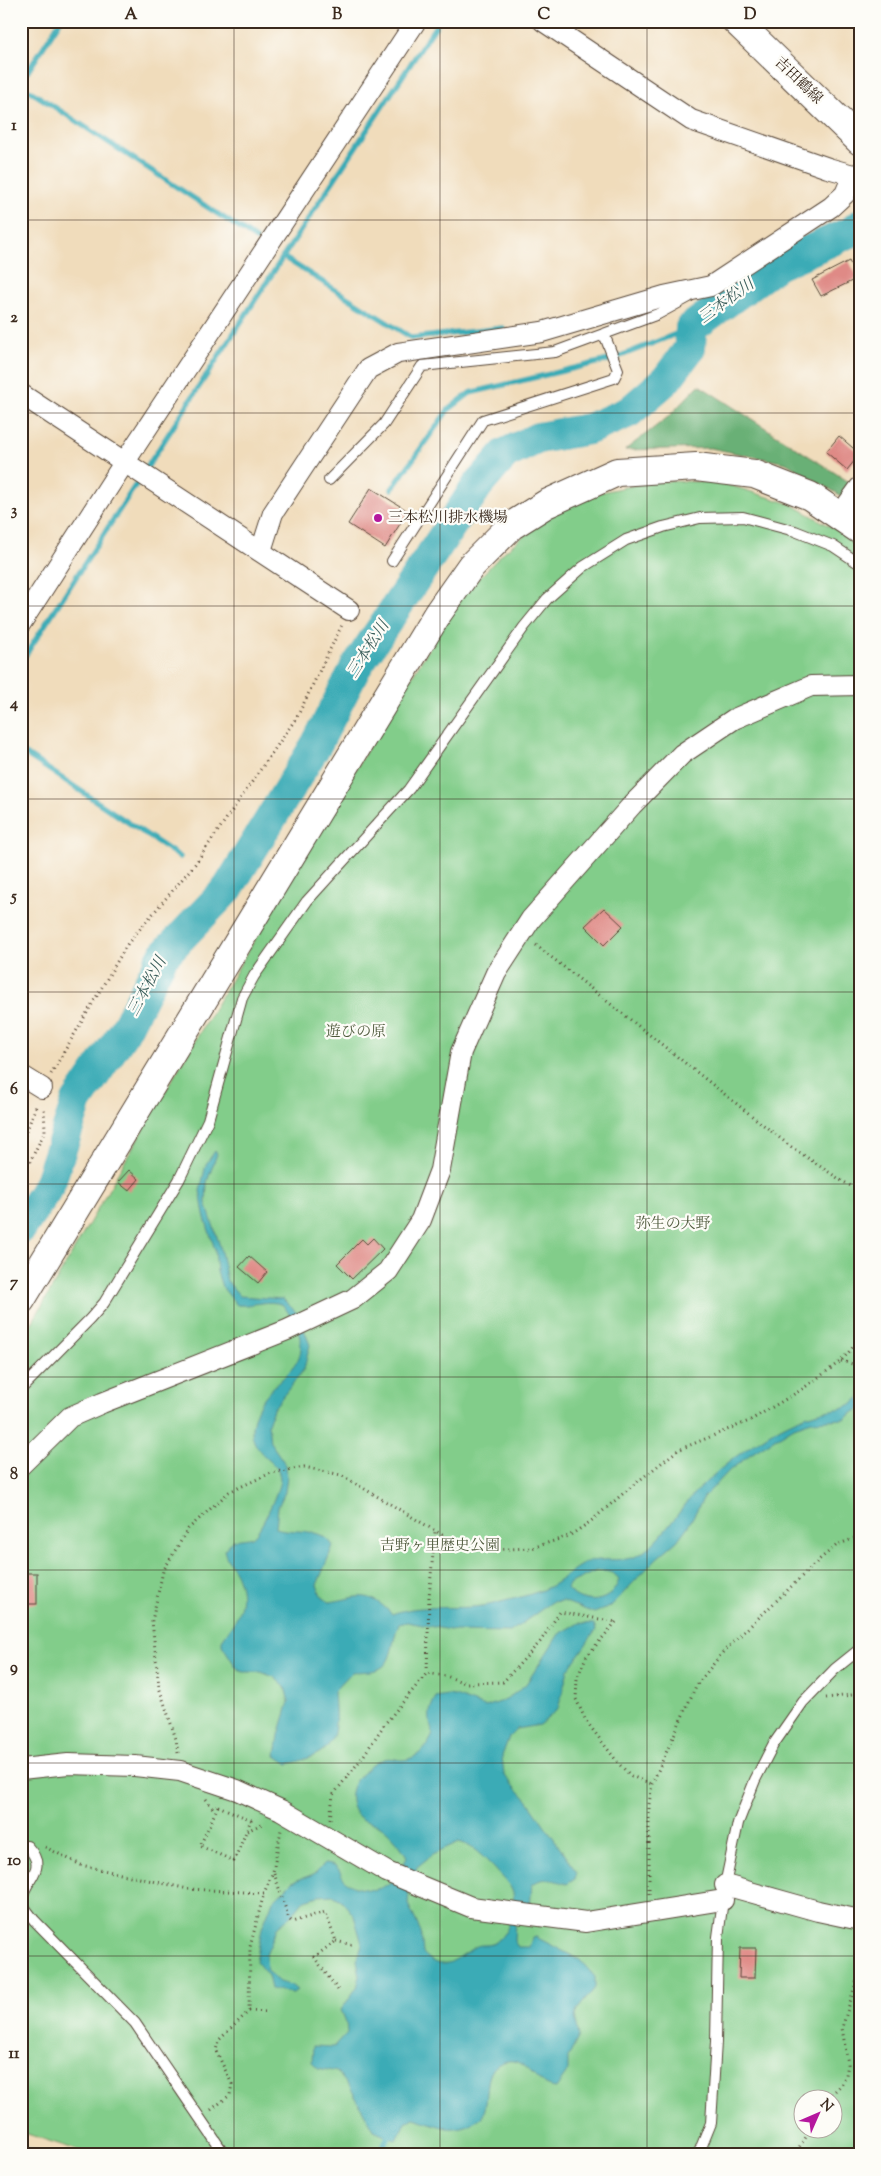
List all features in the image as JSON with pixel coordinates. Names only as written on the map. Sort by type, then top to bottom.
[{"type":"street","points":[[21,622],[136,470],[416,21]]},
{"type":"street","points":[[261,551],[273,514],[368,369],[398,353],[542,332],[664,296],[711,286],[831,207],[846,194],[856,174],[828,168],[691,120],[543,21]]},
{"type":"street","name":"吉田鶴線","points":[[736,21],[860,141]]},
{"type":"street","points":[[21,394],[349,610]]},
{"type":"street","points":[[21,1300],[438,613],[472,566],[511,526],[546,504],[616,472],[696,467],[754,474],[810,496],[849,523],[860,486]]},
{"type":"street","points":[[21,1465],[70,1417],[287,1330],[352,1299],[388,1271],[421,1220],[440,1170],[462,1052],[496,972],[522,933],[565,880],[632,805],[682,754],[734,718],[811,686],[860,685]]},
{"type":"street","points":[[21,1075],[42,1088]]},
{"type":"street","points":[[21,1770],[68,1764],[135,1766],[180,1771],[238,1790],[284,1812],[387,1872],[471,1907],[586,1922],[649,1913],[724,1892],[860,1920]]},
{"type":"lane","points":[[329,480],[384,424],[422,366],[555,352],[658,314],[711,286]]},
{"type":"lane","points":[[392,561],[483,420],[614,378],[618,370],[604,334]]},
{"type":"lane","points":[[21,1389],[90,1319],[104,1302],[179,1180],[208,1120],[242,998],[270,953],[307,900],[409,789],[524,627],[547,599],[583,567],[626,540],[663,527],[700,518],[743,517],[794,531],[833,546],[860,564]]},
{"type":"lane","points":[[698,2155],[711,2122],[716,2042],[718,1936],[724,1892],[738,1823],[755,1780],[774,1745],[803,1702],[835,1669],[860,1649]]},
{"type":"lane","points":[[21,1846],[27,1846],[36,1856],[37,1868],[26,1884],[21,1902],[34,1920],[135,2023],[225,2155]]},
{"type":"path","points":[[21,1146],[42,1088],[128,943],[195,864],[297,717],[349,610]]},
{"type":"path","points":[[522,933],[790,1146],[860,1191]]},
{"type":"path","points":[[21,1180],[46,1131],[42,1088]]},
{"type":"path","points":[[180,1771],[176,1739],[159,1687],[152,1620],[163,1571],[188,1529],[228,1492],[272,1472],[304,1467],[341,1476],[461,1546],[487,1550],[532,1548],[569,1536],[590,1522],[678,1450],[749,1421],[801,1390],[841,1361],[860,1339]]},
{"type":"path","points":[[841,1361],[860,1366]]},
{"type":"path","points":[[334,1841],[330,1816],[332,1795],[362,1758],[384,1725],[427,1673],[429,1597],[435,1532]]},
{"type":"path","points":[[649,1913],[649,1804],[652,1784],[696,1686],[723,1652],[820,1559],[837,1545],[860,1536]]},
{"type":"path","points":[[427,1673],[465,1683],[503,1682],[540,1642],[560,1612],[616,1622],[586,1657],[578,1679],[576,1700],[586,1721],[619,1764],[631,1776],[652,1784]]},
{"type":"path","points":[[803,1702],[860,1694]]},
{"type":"path","points":[[218,1806],[251,1820],[234,1861],[200,1846],[215,1811],[218,1806]]},
{"type":"path","points":[[201,2119],[230,2094],[232,2084],[216,2051],[218,2041],[249,2011],[250,1947],[264,1893],[273,1872],[284,1812]]},
{"type":"path","points":[[44,1847],[81,1866],[188,1889],[264,1893]]},
{"type":"path","points":[[273,1872],[289,1919],[292,1922],[325,1912],[336,1941]]},
{"type":"path","points":[[336,1941],[352,1945]]},
{"type":"path","points":[[336,1941],[314,1957],[338,1990]]},
{"type":"path","points":[[838,2088],[846,2075],[848,2064],[842,2028],[859,1972]]},
{"type":"path","points":[[249,2011],[267,2012]]},
{"type":"path","points":[[794,2155],[805,2138]]},
{"type":"green space","points":[[699,385],[860,489],[860,507],[786,463],[710,448],[625,450],[668,417]]},
{"type":"green space","name":"吉野ヶ里歴史公園","points":[[654,481],[719,482],[791,504],[860,545],[860,2155],[93,2155],[21,2132],[21,1342],[159,1102],[347,783],[459,599],[504,552],[549,515],[597,493]]},
{"type":"water","points":[[215,1151],[217,1154],[207,1182],[206,1203],[220,1246],[227,1281],[240,1296],[283,1299],[298,1314],[310,1345],[304,1369],[273,1409],[268,1424],[270,1442],[286,1465],[287,1477],[285,1492],[278,1507],[276,1528],[315,1533],[328,1540],[333,1546],[317,1585],[322,1598],[330,1602],[357,1597],[370,1598],[392,1614],[416,1608],[480,1606],[544,1589],[586,1563],[597,1560],[632,1558],[653,1544],[696,1492],[711,1477],[735,1457],[767,1435],[801,1418],[849,1405],[860,1397],[860,1408],[844,1419],[812,1421],[794,1427],[754,1452],[730,1470],[704,1497],[688,1526],[677,1541],[657,1558],[610,1607],[594,1613],[563,1601],[552,1602],[510,1632],[455,1631],[407,1622],[399,1624],[392,1650],[386,1663],[377,1670],[352,1672],[334,1691],[334,1732],[326,1748],[317,1754],[288,1764],[276,1756],[279,1735],[289,1702],[285,1687],[274,1677],[261,1672],[243,1672],[236,1667],[222,1645],[222,1640],[232,1626],[239,1611],[242,1596],[237,1574],[224,1550],[233,1540],[250,1538],[255,1534],[269,1511],[276,1493],[280,1480],[279,1473],[276,1467],[261,1453],[255,1444],[252,1434],[253,1422],[259,1405],[269,1391],[291,1370],[298,1359],[301,1345],[297,1328],[283,1305],[266,1302],[237,1305],[222,1287],[217,1272],[215,1250],[204,1215],[200,1191],[206,1164]],"holes":[[[596,1571],[612,1573],[619,1579],[611,1594],[597,1600],[589,1600],[581,1599],[567,1589],[569,1584]]]},
{"type":"water","points":[[579,1623],[594,1624],[596,1630],[568,1670],[558,1709],[540,1725],[517,1729],[509,1737],[502,1756],[504,1775],[528,1801],[577,1872],[575,1879],[567,1884],[545,1879],[532,1885],[530,1907],[515,1920],[514,1941],[518,1947],[529,1947],[532,1938],[536,1937],[580,1960],[595,1977],[595,1988],[577,2010],[575,2017],[579,2036],[568,2058],[568,2071],[556,2088],[543,2083],[521,2064],[515,2061],[508,2061],[499,2064],[493,2069],[488,2084],[485,2109],[478,2120],[465,2126],[450,2128],[414,2118],[405,2123],[396,2140],[374,2130],[351,2089],[337,2072],[318,2068],[312,2062],[313,2046],[334,2047],[347,2033],[346,2022],[341,2010],[357,1987],[360,1976],[357,1960],[362,1944],[354,1916],[342,1901],[333,1895],[318,1896],[303,1901],[292,1915],[278,1926],[266,1954],[267,1971],[279,1982],[291,1985],[297,1990],[293,1993],[271,1989],[268,1976],[256,1961],[262,1928],[273,1901],[292,1882],[314,1874],[325,1863],[337,1867],[347,1882],[358,1888],[373,1890],[391,1882],[400,1871],[407,1857],[400,1845],[381,1826],[362,1819],[354,1811],[351,1795],[357,1779],[369,1767],[380,1760],[389,1758],[408,1759],[422,1751],[433,1734],[430,1715],[431,1706],[436,1697],[455,1696],[485,1707],[506,1700],[526,1684],[559,1634]],"holes":[[[459,1842],[474,1849],[483,1857],[510,1887],[514,1899],[511,1920],[501,1938],[496,1942],[477,1946],[449,1963],[437,1963],[430,1960],[423,1953],[421,1932],[408,1904],[409,1891],[417,1867],[433,1854]]]},
{"type":"building","points":[[849,261],[858,278],[821,296],[812,280]]},
{"type":"building","points":[[839,436],[860,454],[847,470],[826,452]]},
{"type":"building","name":"三本松川排水機場","points":[[371,488],[408,511],[385,548],[348,524]]},
{"type":"building","points":[[604,908],[623,926],[604,945],[585,926]]},
{"type":"building","points":[[129,1170],[139,1179],[129,1191],[118,1182]]},
{"type":"building","points":[[373,1238],[383,1249],[352,1279],[337,1264],[362,1239],[367,1244]]},
{"type":"building","points":[[249,1256],[267,1272],[258,1283],[239,1267]]},
{"type":"building","points":[[21,1573],[37,1573],[37,1604],[21,1604]]},
{"type":"building","points":[[740,1948],[756,1948],[755,1978],[739,1978]]},
{"type":"waterway","points":[[21,82],[60,21]]},
{"type":"waterway","points":[[21,662],[283,257],[439,21]]},
{"type":"waterway","points":[[21,85],[256,239]]},
{"type":"waterway","name":"三本松川","points":[[21,1228],[49,1185],[77,1101],[124,1032],[163,956],[228,888],[316,745],[356,667],[478,485],[505,454],[538,438],[589,429],[629,412],[666,380],[690,348],[691,328],[777,265],[853,231],[860,225]]},
{"type":"waterway","points":[[283,257],[412,338],[503,328]]},
{"type":"waterway","points":[[392,489],[448,410],[470,393],[613,359],[691,328]]},
{"type":"waterway","points":[[21,751],[180,857]]},
{"type":"waterway","points":[[379,2155],[388,2136]]},
{"type":"waterway","points":[[21,2148],[43,2155]]},
{"type":"place","name":"三本松川排水機場","points":[[378,518]]},
{"type":"park label","name":"遊びの原","points":[[356,1032]]},
{"type":"park label","name":"弥生の大野","points":[[673,1224]]}]
